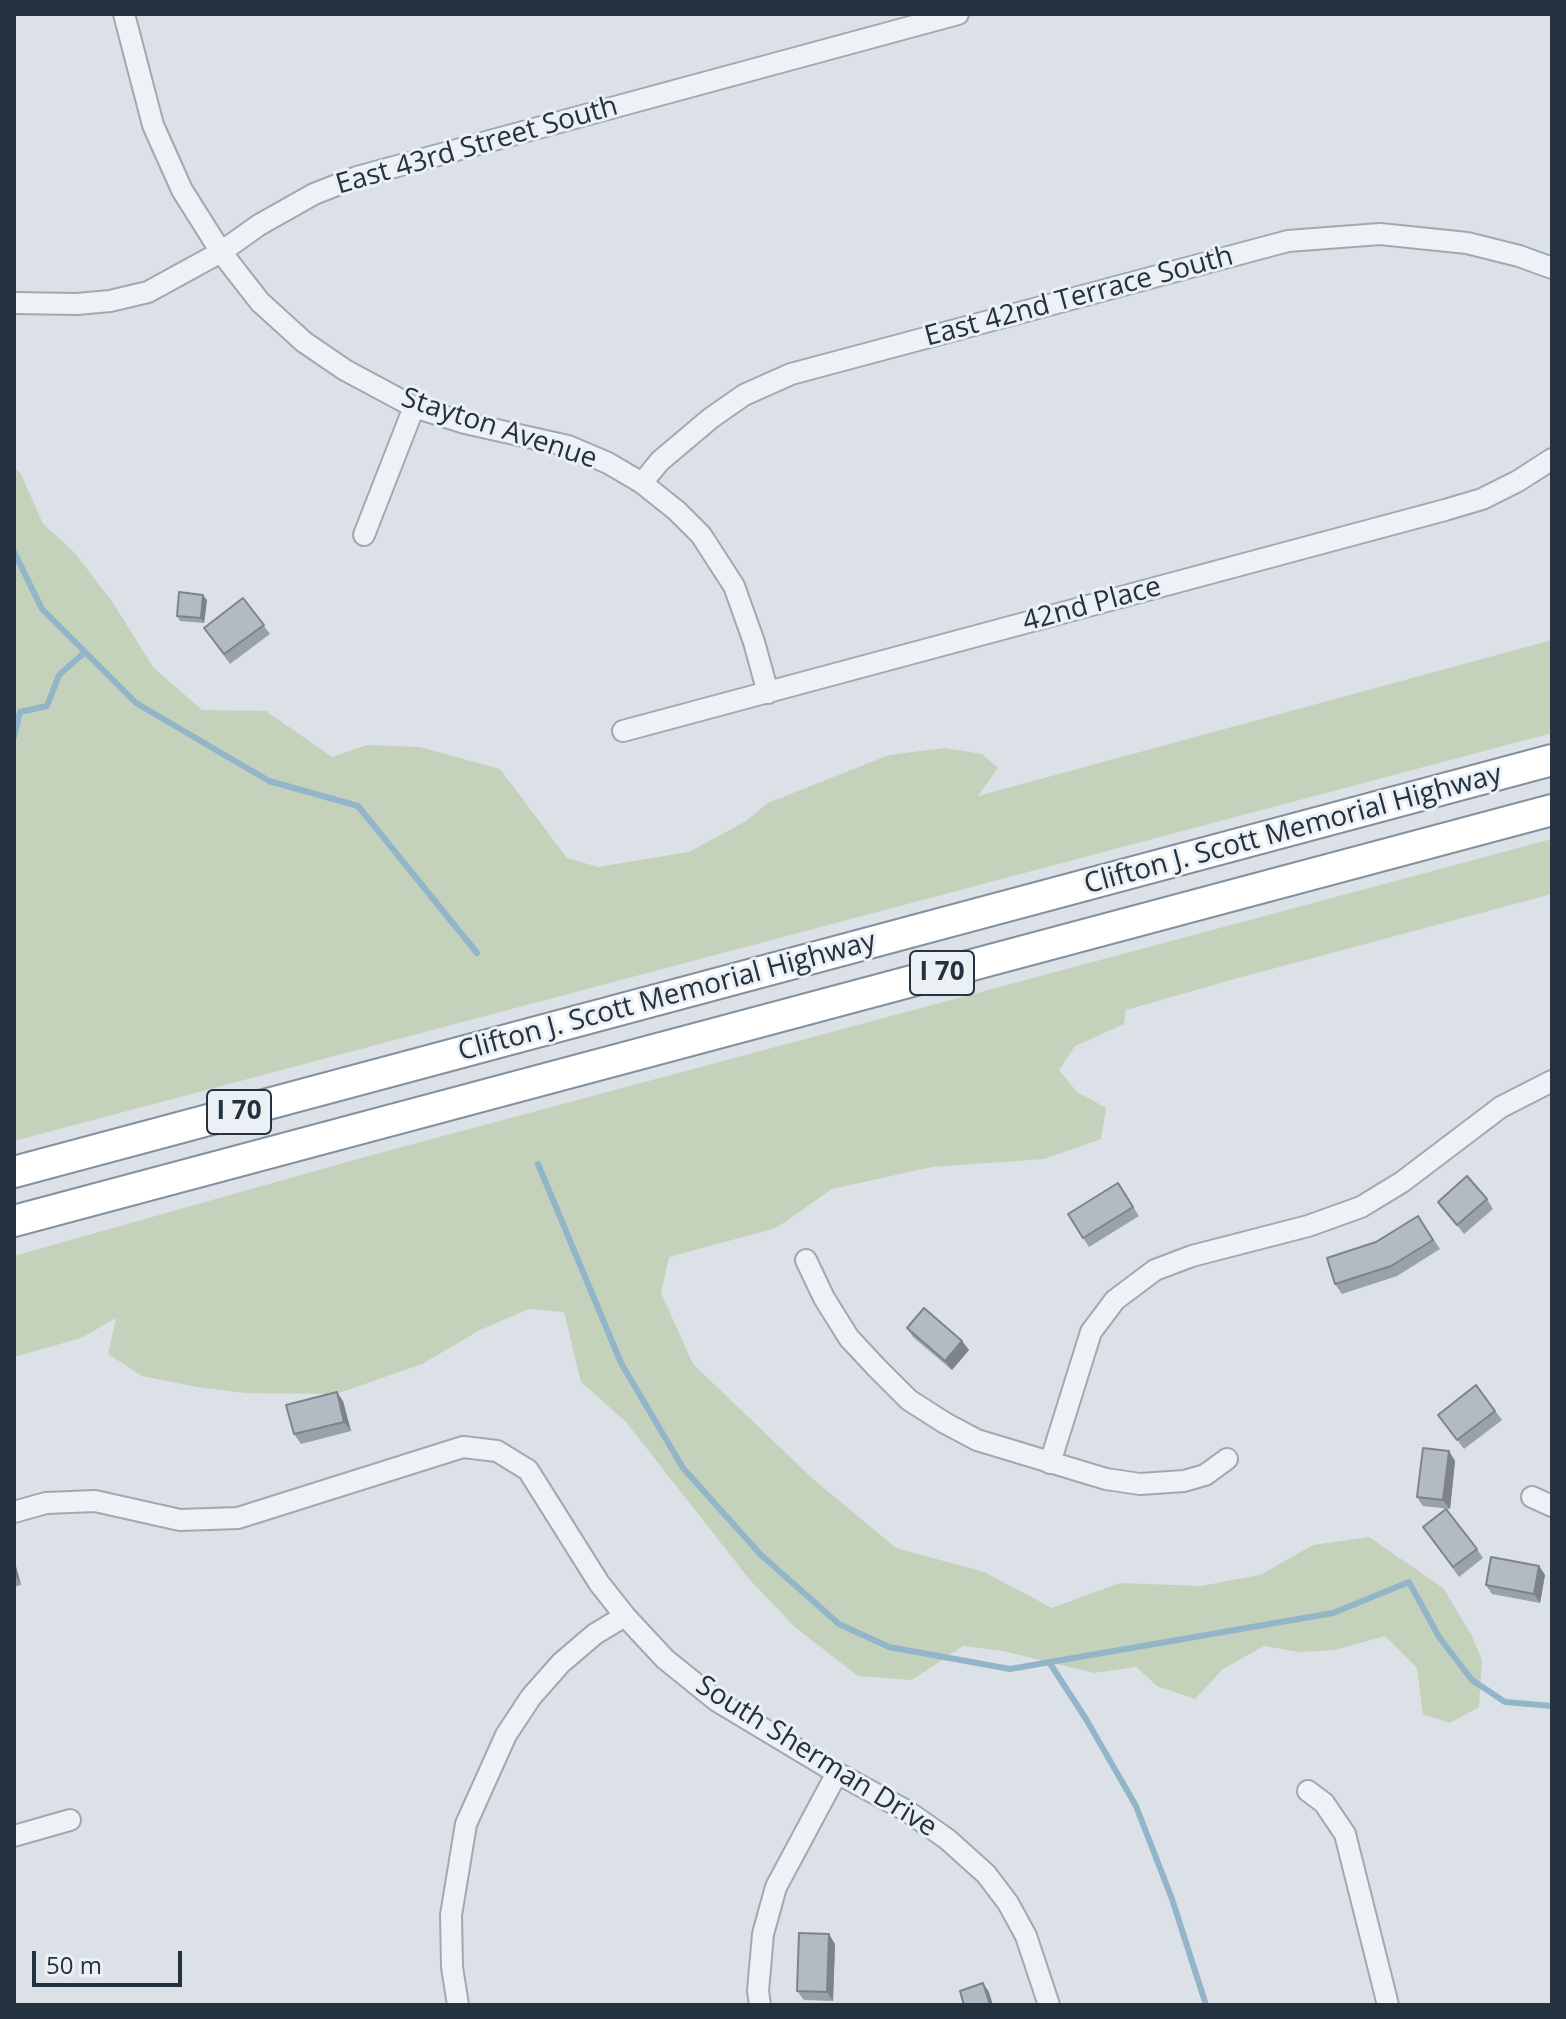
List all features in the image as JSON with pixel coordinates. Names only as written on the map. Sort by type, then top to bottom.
[{"type":"highway","name":"Clifton J. Scott Memorial Highway","points":[[14,1172],[1552,760]]},
{"type":"highway","name":"Clifton J. Scott Memorial Highway","points":[[14,1221],[1552,810]]},
{"type":"street","name":"Stayton Avenue","points":[[124,14],[153,125],[182,190],[221,252],[260,302],[304,342],[345,370],[414,407],[465,423],[568,446],[608,463],[642,483],[701,535],[734,586],[768,693]]},
{"type":"street","name":"East 43rd Street South","points":[[14,303],[77,304],[110,301],[148,292],[221,252],[259,225],[314,194],[357,177],[958,14]]},
{"type":"street","name":"East 42nd Terrace South","points":[[642,483],[660,461],[711,418],[744,395],[791,374],[1288,241],[1380,234],[1467,243],[1552,268]]},
{"type":"street","points":[[364,535],[414,407]]},
{"type":"street","name":"42nd Place","points":[[623,731],[1482,499],[1552,459]]},
{"type":"street","points":[[1050,1463],[1091,1332],[1115,1300],[1155,1270],[1192,1256],[1308,1226],[1361,1207],[1402,1182],[1501,1107],[1552,1081]]},
{"type":"street","points":[[806,1260],[824,1298],[849,1338],[876,1367],[909,1400],[977,1440],[1106,1479],[1140,1484],[1184,1481],[1205,1475],[1227,1459]]},
{"type":"street","name":"South Sherman Drive","points":[[14,1512],[46,1503],[95,1501],[180,1520],[238,1518],[463,1447],[497,1451],[528,1470],[599,1583],[665,1659],[717,1701],[907,1811],[947,1839],[986,1874],[1008,1903],[1026,1936],[1049,2005]]},
{"type":"street","points":[[1532,1497],[1552,1506]]},
{"type":"street","points":[[458,2005],[452,1967],[451,1915],[466,1824],[506,1735],[531,1697],[561,1663],[595,1634],[625,1616]]},
{"type":"street","points":[[760,2005],[758,1991],[763,1934],[776,1887],[837,1773]]},
{"type":"street","points":[[1308,1791],[1324,1803],[1345,1834],[1388,2005]]},
{"type":"street","points":[[14,1836],[70,1820]]},
{"type":"green space","points":[[14,467],[21,474],[43,524],[75,553],[113,603],[153,667],[202,710],[266,711],[332,757],[367,745],[420,747],[500,769],[567,858],[598,867],[689,852],[746,821],[768,803],[889,755],[945,748],[982,754],[998,768],[978,796],[1552,640],[1552,733],[14,1141]]},
{"type":"green space","points":[[1552,839],[1552,894],[1126,1010],[1124,1024],[1075,1046],[1059,1070],[1077,1092],[1106,1108],[1101,1139],[1044,1159],[932,1167],[832,1189],[776,1228],[669,1257],[661,1293],[693,1364],[813,1479],[896,1548],[984,1572],[1052,1608],[1120,1583],[1201,1586],[1260,1575],[1313,1545],[1369,1537],[1443,1588],[1471,1634],[1482,1660],[1479,1707],[1450,1723],[1423,1714],[1417,1668],[1385,1636],[1335,1650],[1299,1652],[1264,1646],[1223,1669],[1195,1699],[1157,1686],[1136,1667],[1094,1673],[1003,1651],[963,1646],[912,1680],[858,1676],[796,1628],[750,1580],[626,1422],[581,1382],[564,1312],[529,1309],[480,1330],[422,1364],[336,1394],[246,1393],[142,1376],[108,1354],[116,1318],[81,1338],[14,1357],[14,1256],[361,1158]]},
{"type":"building","points":[[179,592],[203,595],[201,618],[177,616]]},
{"type":"building","points":[[243,598],[264,625],[224,654],[204,628]]},
{"type":"building","points":[[1467,1176],[1487,1199],[1457,1225],[1438,1202]]},
{"type":"building","points":[[1118,1183],[1133,1207],[1083,1238],[1068,1214]]},
{"type":"building","points":[[1418,1216],[1433,1240],[1391,1266],[1335,1284],[1327,1258],[1376,1242]]},
{"type":"building","points":[[924,1308],[962,1341],[945,1361],[907,1328]]},
{"type":"building","points":[[1476,1385],[1495,1411],[1457,1440],[1438,1415]]},
{"type":"building","points":[[337,1392],[344,1422],[294,1434],[286,1405]]},
{"type":"building","points":[[1423,1448],[1449,1451],[1443,1500],[1417,1497]]},
{"type":"building","points":[[1446,1509],[1477,1549],[1453,1567],[1423,1527]]},
{"type":"building","points":[[1491,1557],[1539,1566],[1534,1594],[1486,1585]]},
{"type":"building","points":[[799,1933],[829,1934],[827,1992],[797,1991]]},
{"type":"building","points":[[983,1983],[990,2005],[964,2005],[960,1991]]},
{"type":"waterway","points":[[14,552],[42,609],[136,703],[269,781],[358,806],[477,953]]},
{"type":"waterway","points":[[14,737],[20,712],[47,706],[59,675],[85,652]]},
{"type":"waterway","points":[[538,1164],[621,1363],[683,1468],[761,1555],[839,1624],[889,1647],[1010,1669],[1333,1613],[1409,1582],[1439,1637],[1472,1680],[1505,1702],[1552,1706]]},
{"type":"waterway","points":[[1049,1662],[1136,1806],[1172,1899],[1206,2005]]}]
